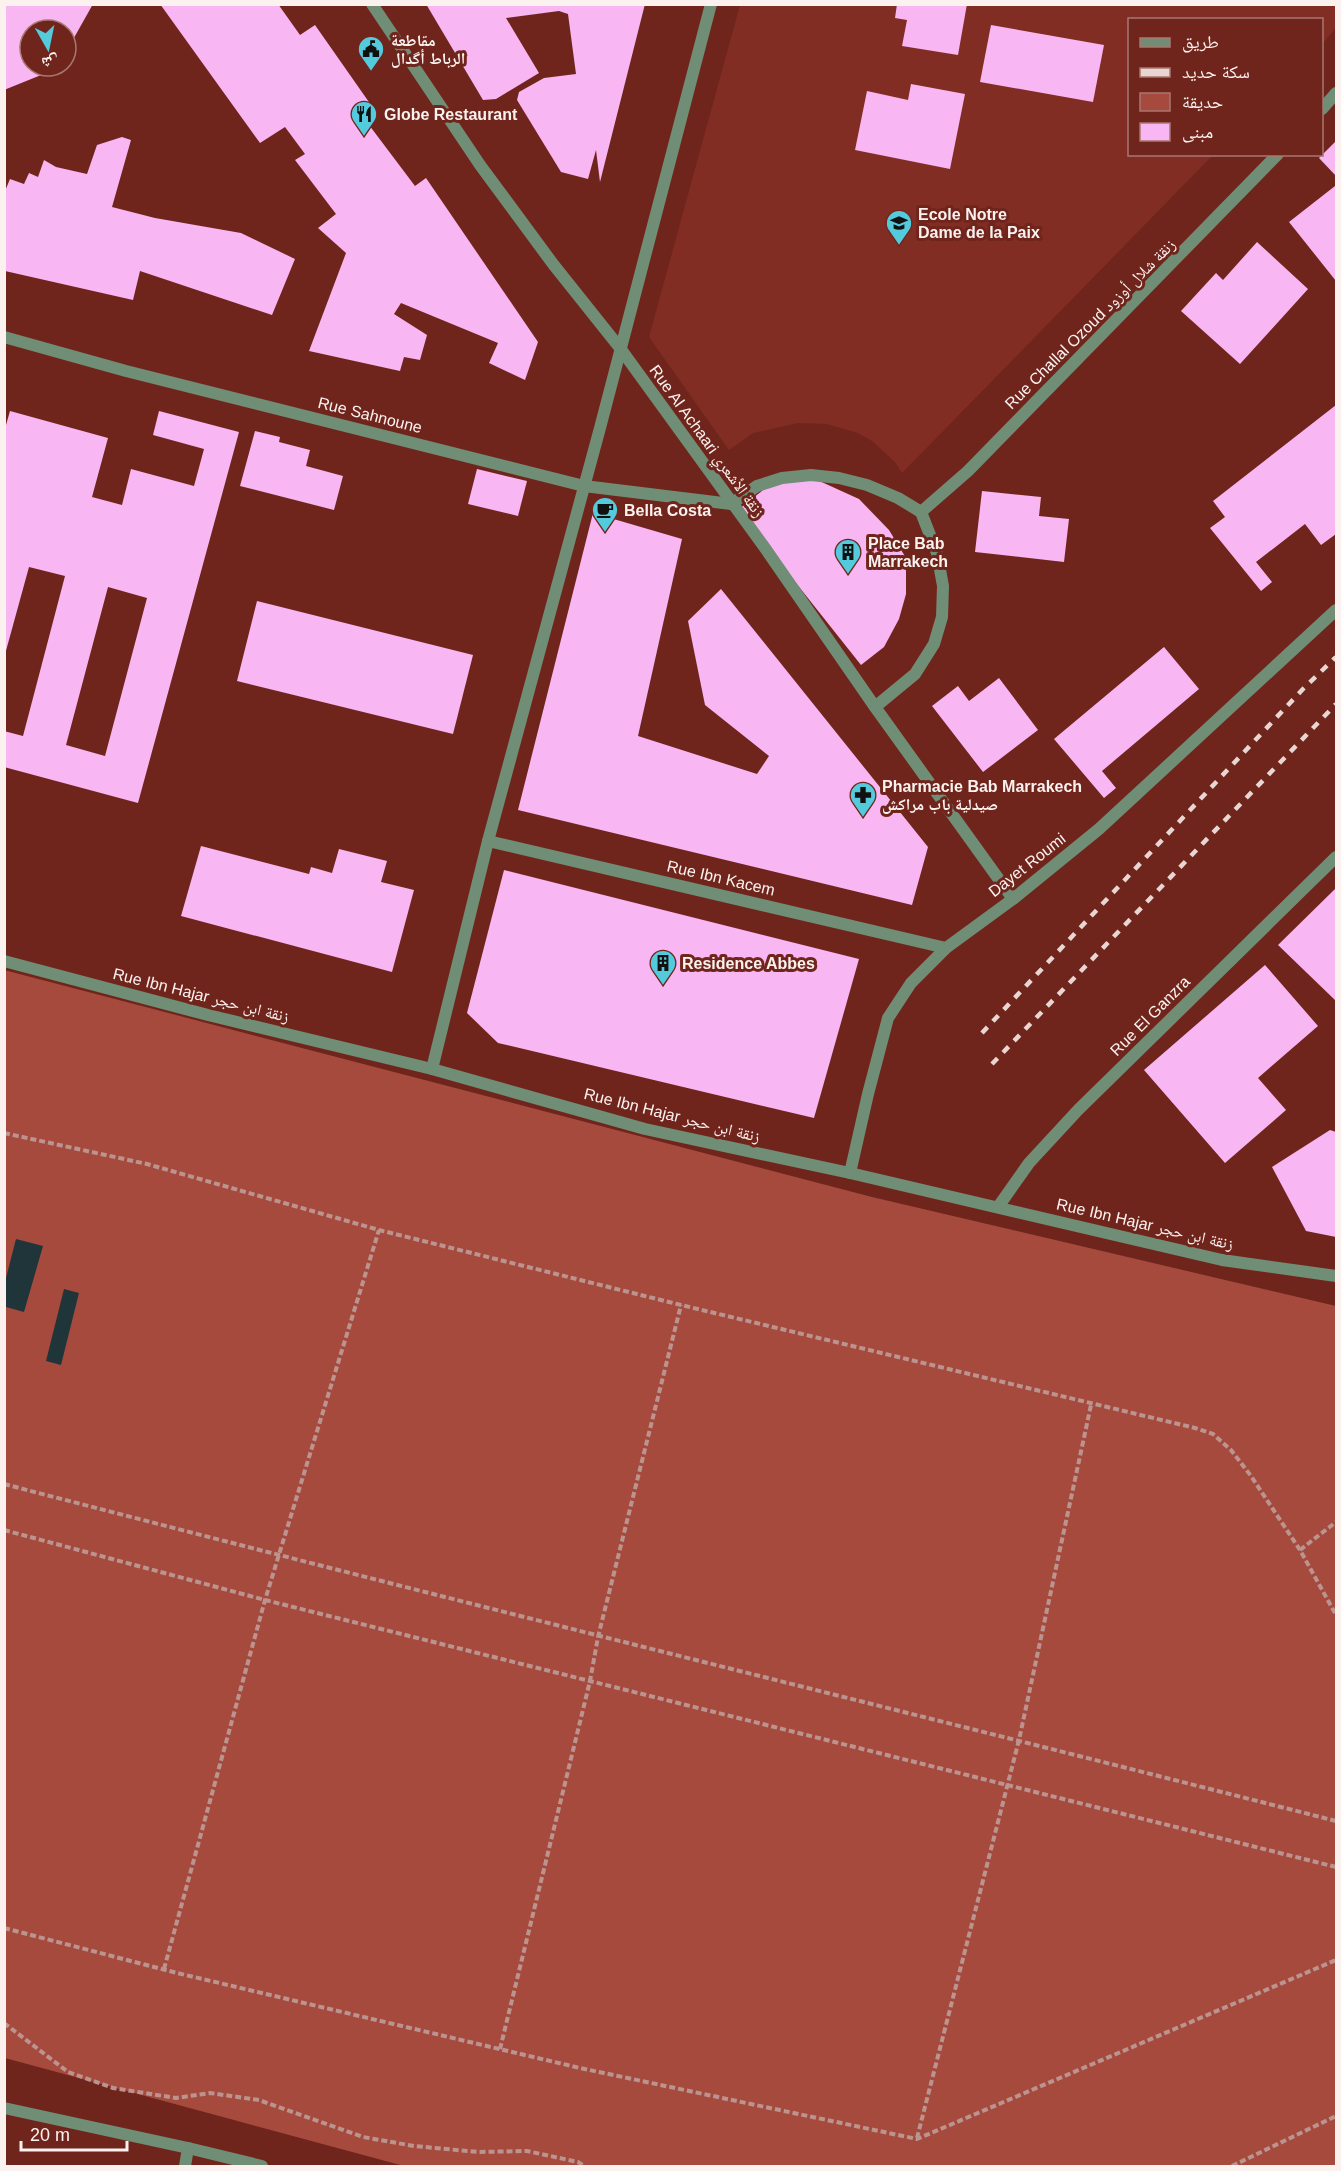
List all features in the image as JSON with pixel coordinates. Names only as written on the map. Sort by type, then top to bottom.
[{"type":"street","name":"Rue Al Achaari زنقة الأشعري","points":[[372,4],[480,165],[553,264],[620,348],[1013,898]]},
{"type":"street","points":[[432,1069],[488,841],[711,4]]},
{"type":"street","points":[[1323,108],[1336,93]]},
{"type":"street","name":"Rue Challal Ozoud زنقة شلال أوزود","points":[[921,512],[968,471],[1276,156]]},
{"type":"street","name":"Rue Sahnoune","points":[[4,337],[126,371],[584,486],[731,504]]},
{"type":"street","points":[[731,504],[757,486],[782,478],[811,475],[839,478],[867,485],[898,498],[921,512],[937,553],[943,586],[942,617],[934,644],[915,674],[875,707]]},
{"type":"street","name":"Dayet Roumi","points":[[850,1173],[867,1094],[888,1018],[911,983],[946,948],[1099,829],[1336,610]]},
{"type":"street","name":"Rue Ibn Kacem","points":[[488,841],[946,948]]},
{"type":"street","name":"Rue El Ganzra","points":[[999,1207],[1029,1163],[1078,1110],[1336,857]]},
{"type":"street","name":"Rue Ibn Hajar زنقة ابن حجر","points":[[4,961],[208,1015],[432,1069],[645,1129],[850,1173],[1222,1260],[1336,1276]]},
{"type":"street","points":[[4,2108],[261,2166]]},
{"type":"street","points":[[184,2166],[188,2148]]},
{"type":"path","points":[[4,1133],[147,1164],[379,1230],[1214,1434],[1231,1450],[1251,1476],[1300,1550],[1336,1615]]},
{"type":"path","points":[[164,1970],[265,1600],[379,1230]]},
{"type":"path","points":[[500,2049],[590,1681],[598,1637],[681,1305]]},
{"type":"path","points":[[917,2139],[1019,1740],[1091,1404]]},
{"type":"path","points":[[4,1484],[598,1637],[1019,1740],[1336,1821]]},
{"type":"path","points":[[1300,1550],[1336,1522]]},
{"type":"path","points":[[4,1530],[265,1600],[1336,1867]]},
{"type":"path","points":[[4,1928],[164,1970],[580,2068],[917,2139],[1336,1960]]},
{"type":"path","points":[[4,2023],[68,2072],[113,2088],[176,2098],[210,2093],[259,2100],[363,2137],[414,2146],[478,2152],[527,2151],[578,2162],[584,2166]]},
{"type":"path","points":[[1232,2166],[1336,2116]]},
{"type":"shaded area","name":"Ecole Notre Dame de la Paix","points":[[740,5],[1336,5],[1336,28],[1323,43],[1323,18],[1128,18],[1128,156],[1212,156],[902,473],[895,462],[872,441],[858,433],[827,424],[798,423],[753,433],[729,450],[649,337]]},
{"type":"green space","points":[[4,970],[872,1197],[1336,1306],[1336,2166],[404,2166],[5,2058]]},
{"type":"water","points":[[16,1239],[43,1246],[24,1312],[6,1307],[5,1310],[5,1282]]},
{"type":"water","points":[[64,1289],[79,1293],[61,1365],[46,1361]]},
{"type":"building","points":[[4,4],[93,4],[78,31],[78,18],[18,18],[18,78],[34,78],[4,90]]},
{"type":"building","points":[[160,4],[278,4],[300,35],[315,25],[371,105],[360,113],[415,186],[426,178],[538,342],[525,380],[489,363],[498,343],[401,303],[394,314],[427,335],[420,360],[404,357],[400,371],[309,351],[346,253],[318,228],[336,214],[295,160],[305,154],[285,127],[260,143]]},
{"type":"building","points":[[426,4],[645,4],[600,182],[596,150],[588,179],[561,172],[517,100],[519,92],[544,78],[576,74],[568,14],[559,11],[506,18],[539,73],[496,99],[483,100]]},
{"type":"building","points":[[897,4],[967,4],[958,55],[902,46],[907,20],[895,18]]},
{"type":"building","points":[[991,25],[1104,45],[1093,102],[980,82]]},
{"type":"building","points":[[911,84],[965,94],[950,169],[855,150],[867,91],[908,100]]},
{"type":"building","points":[[122,137],[131,140],[112,207],[155,218],[241,233],[295,259],[272,315],[140,271],[133,300],[5,271],[5,191],[10,179],[24,184],[29,173],[38,177],[44,160],[56,167],[87,174],[97,145]]},
{"type":"building","points":[[1336,141],[1336,176],[1319,158]]},
{"type":"building","points":[[1335,186],[1336,188],[1336,281],[1289,222]]},
{"type":"building","points":[[1257,242],[1308,289],[1240,364],[1181,311],[1216,273],[1223,280]]},
{"type":"building","points":[[1336,405],[1336,534],[1321,545],[1305,524],[1256,562],[1272,582],[1261,591],[1210,528],[1225,517],[1213,501]]},
{"type":"building","points":[[10,411],[108,438],[92,497],[122,505],[131,469],[194,486],[204,449],[153,435],[159,411],[239,432],[138,803],[4,767],[4,731],[23,736],[65,576],[29,567],[4,658],[4,432]],"holes":[[[108,587],[147,598],[105,756],[66,745]]]},
{"type":"building","points":[[255,431],[280,437],[279,442],[310,450],[306,466],[343,476],[334,510],[240,486]]},
{"type":"building","points":[[477,469],[527,481],[518,516],[468,504]]},
{"type":"building","name":"Place Bab Marrakech","points":[[815,479],[859,499],[889,530],[906,558],[906,594],[899,619],[884,647],[861,665],[738,510],[773,482]]},
{"type":"building","points":[[982,491],[1041,497],[1039,516],[1069,519],[1064,562],[975,552]]},
{"type":"building","points":[[593,513],[682,539],[638,736],[757,774],[769,756],[705,705],[688,621],[721,589],[928,847],[912,905],[518,810]]},
{"type":"building","points":[[257,601],[473,655],[453,734],[237,681]]},
{"type":"building","points":[[1164,647],[1199,689],[1102,771],[1116,788],[1104,798],[1054,739]]},
{"type":"building","points":[[999,678],[1038,730],[983,772],[932,706],[958,686],[969,701]]},
{"type":"building","points":[[201,846],[309,874],[311,867],[332,873],[339,849],[387,861],[381,882],[414,890],[392,972],[181,916]]},
{"type":"building","name":"Residence Abbes","points":[[504,870],[859,959],[814,1118],[498,1043],[467,1013]]},
{"type":"building","points":[[1336,888],[1336,1001],[1278,945]]},
{"type":"building","points":[[1265,965],[1318,1026],[1258,1078],[1286,1110],[1225,1163],[1144,1070]]},
{"type":"building","points":[[1330,1130],[1336,1132],[1336,1237],[1306,1231],[1272,1167]]},
{"type":"railway","points":[[982,1033],[1303,689],[1336,657]]},
{"type":"railway","points":[[992,1064],[1336,704]]},
{"type":"place","name":"مقاطعة الرباط أگدال","points":[[371,72]]},
{"type":"place","name":"Globe Restaurant","points":[[364,137]]},
{"type":"place","name":"Ecole Notre Dame de la Paix","points":[[899,246]]},
{"type":"place","name":"Bella Costa","points":[[605,533]]},
{"type":"place","name":"Place Bab Marrakech","points":[[848,575]]},
{"type":"place","name":"Pharmacie Bab Marrakech صيدلية باب مراكش","points":[[863,818]]},
{"type":"place","name":"Residence Abbes","points":[[663,986]]}]
